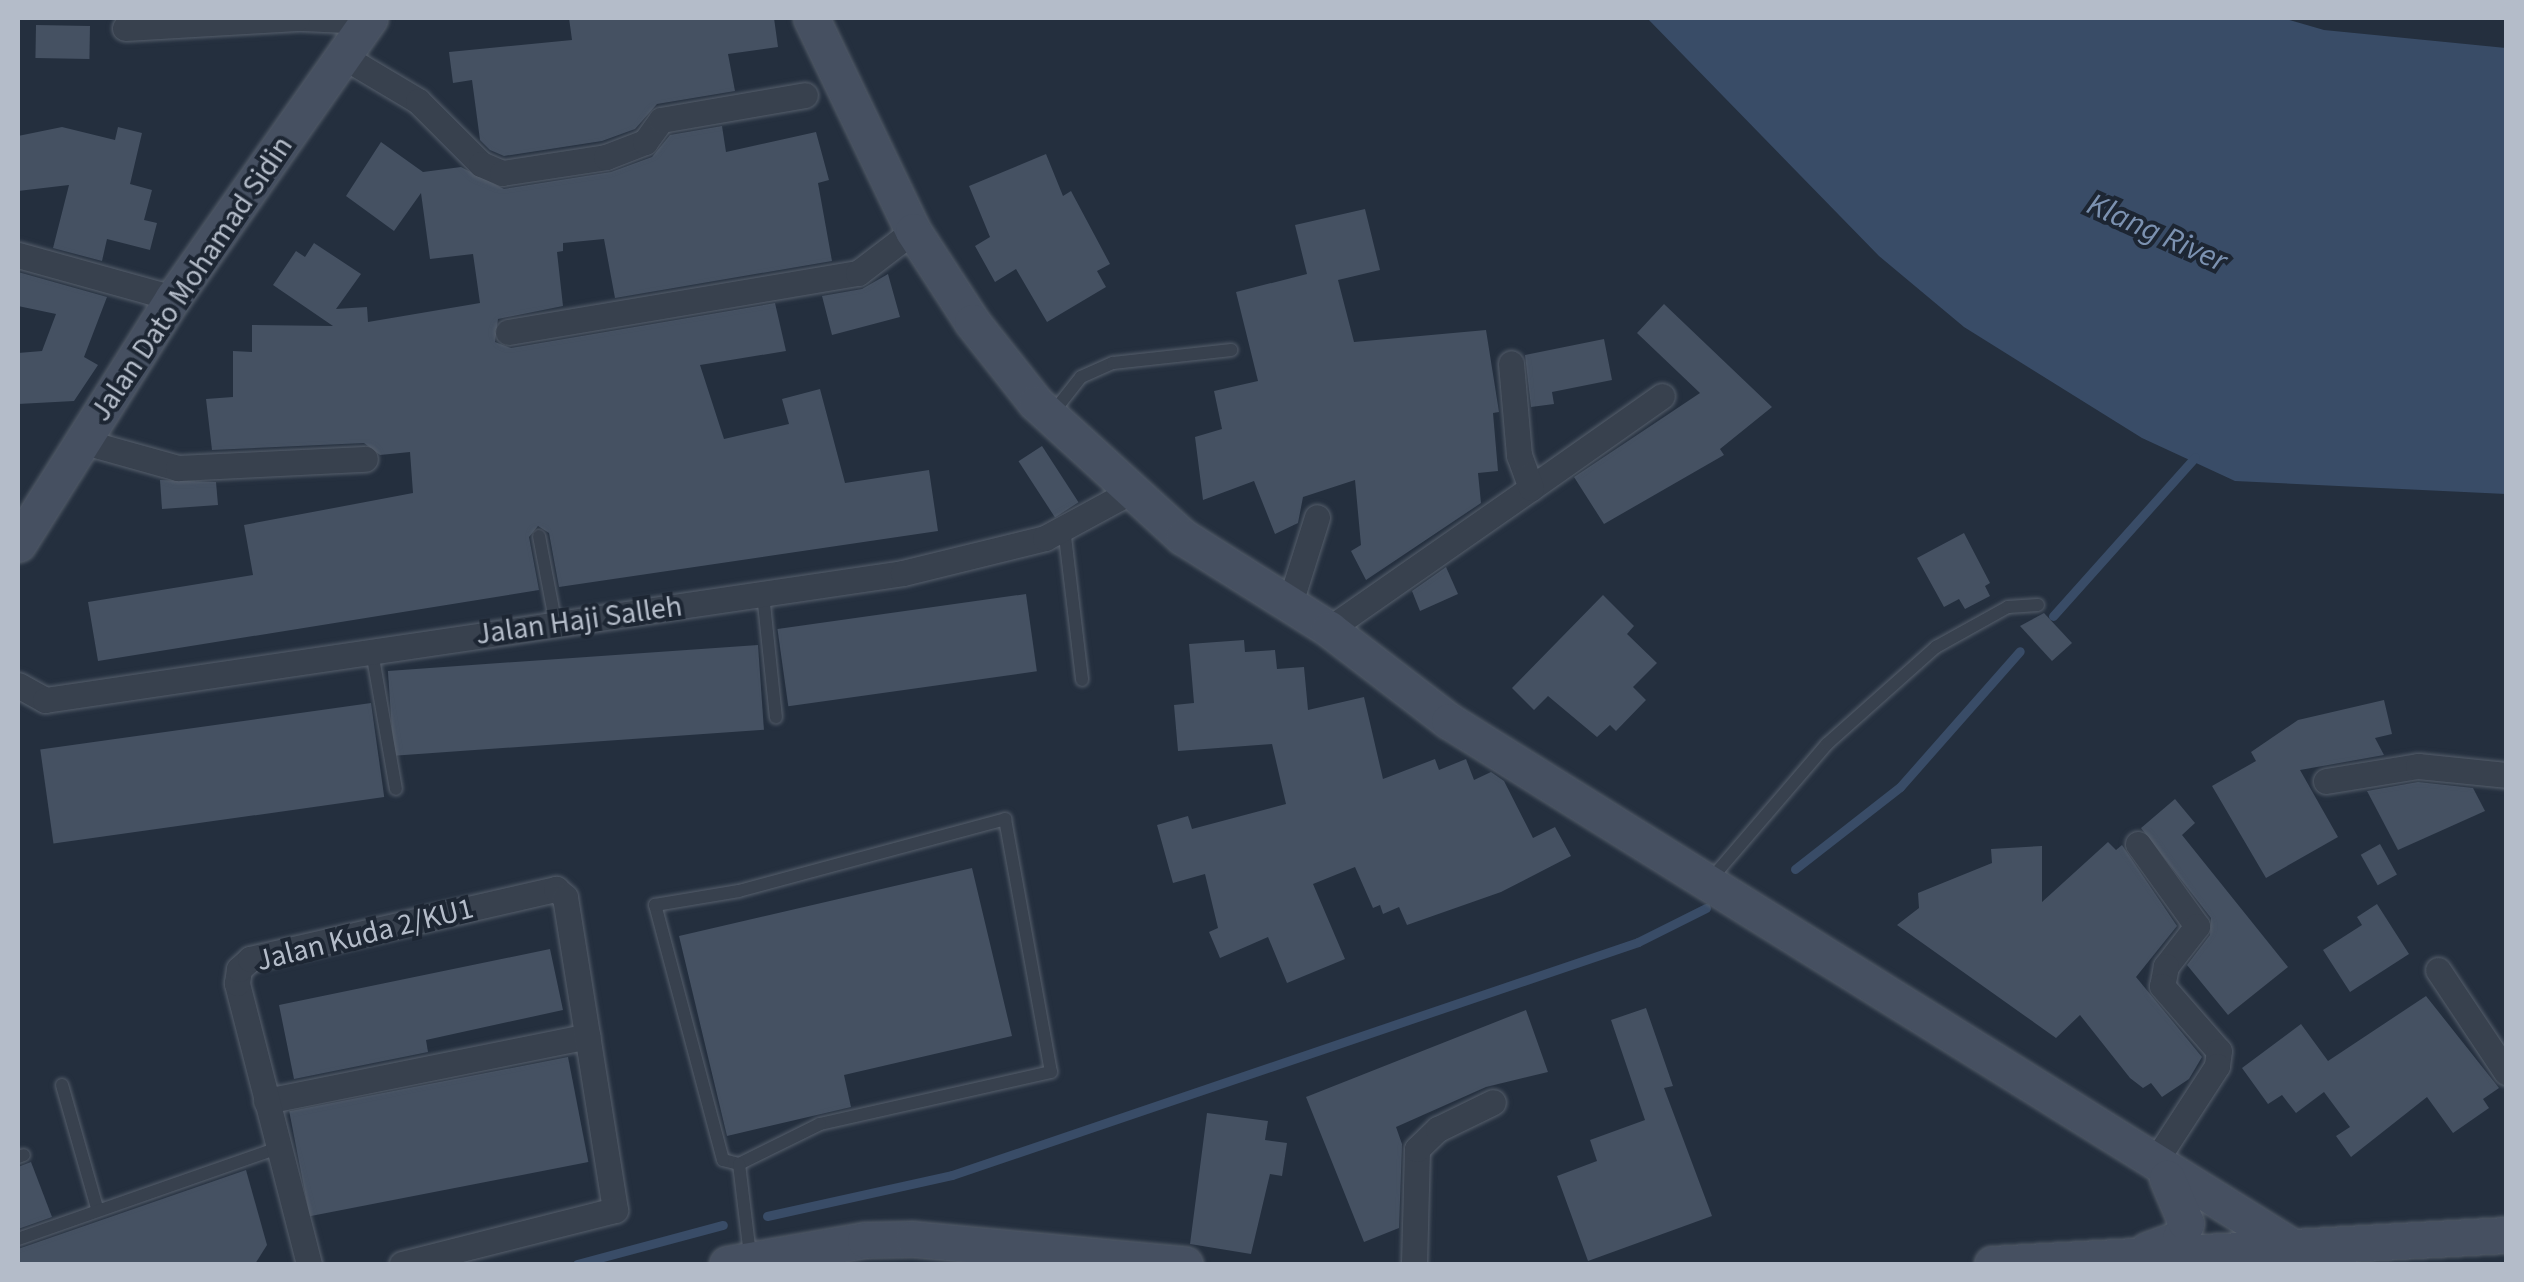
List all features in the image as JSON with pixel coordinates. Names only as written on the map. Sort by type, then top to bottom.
[{"type":"street","points":[[126,28],[300,18],[369,19]]},
{"type":"street","points":[[810,18],[914,230],[972,322],[1050,416],[1130,492],[1225,568],[1329,629],[1449,722],[2155,1166],[2285,1256]]},
{"type":"street","name":"Jalan Dato Mohamad Sidin","points":[[18,544],[173,298],[346,58],[369,19]]},
{"type":"street","points":[[346,58],[418,101],[481,164],[502,173],[606,157],[645,142],[661,120],[805,95]]},
{"type":"street","points":[[508,332],[858,272],[914,230]]},
{"type":"street","points":[[18,255],[39,256],[173,298]]},
{"type":"street","points":[[1511,363],[1520,454],[1531,488]]},
{"type":"street","points":[[1329,629],[1662,396]]},
{"type":"street","points":[[81,441],[178,468],[365,459]]},
{"type":"street","name":"Jalan Haji Salleh","points":[[18,685],[45,700],[902,573],[1064,528],[1130,492]]},
{"type":"street","points":[[1288,606],[1317,517]]},
{"type":"street","points":[[2326,781],[2418,766],[2506,775]]},
{"type":"street","points":[[2138,844],[2197,926],[2166,966],[2162,986],[2219,1051],[2217,1066],[2155,1166]]},
{"type":"street","name":"Jalan Kuda 2/KU1","points":[[309,1264],[237,983],[250,959],[556,889],[565,896],[588,1036]]},
{"type":"street","points":[[2438,970],[2506,1072]]},
{"type":"street","points":[[266,1101],[588,1036],[616,1202],[610,1213],[402,1264]]},
{"type":"street","points":[[1414,1264],[1417,1149],[1438,1129],[1493,1102]]},
{"type":"street","points":[[2137,1254],[2180,1238],[2186,1223],[2155,1166]]},
{"type":"street","points":[[1992,1264],[2137,1254],[2380,1254],[2506,1235]]},
{"type":"street","points":[[739,1261],[789,1259],[865,1240],[980,1255],[1184,1264]]},
{"type":"lane","points":[[1050,416],[1081,377],[1113,363],[1231,350]]},
{"type":"lane","points":[[1064,528],[1082,680]]},
{"type":"lane","points":[[539,536],[556,625]]},
{"type":"lane","points":[[763,594],[776,717]]},
{"type":"lane","points":[[1708,882],[1828,744],[1936,647],[2008,607],[2038,605]]},
{"type":"lane","points":[[372,652],[396,789]]},
{"type":"lane","points":[[1005,819],[1051,1072],[820,1124],[739,1164],[724,1160],[655,905],[739,891],[1005,819]]},
{"type":"lane","points":[[62,1086],[97,1208]]},
{"type":"lane","points":[[18,1238],[278,1148]]},
{"type":"lane","points":[[739,1164],[739,1261]]},
{"type":"water","name":"Klang River","points":[[1647,18],[2283,18],[2324,30],[2506,48],[2506,494],[2235,481],[2142,438],[1964,327],[1879,256]]},
{"type":"building","points":[[569,18],[774,18],[778,47],[728,54],[735,91],[657,104],[635,129],[602,141],[504,156],[490,150],[480,140],[472,80],[453,83],[449,52],[572,40]]},
{"type":"building","points":[[36,25],[90,26],[89,59],[35,58]]},
{"type":"building","points":[[722,126],[726,152],[816,132],[829,180],[818,183],[832,261],[615,298],[604,239],[563,243],[563,251],[557,252],[563,306],[498,319],[495,342],[511,348],[775,303],[786,351],[700,365],[724,439],[789,424],[782,399],[820,389],[845,483],[929,470],[938,531],[559,587],[549,533],[538,526],[529,537],[539,590],[98,661],[88,602],[253,575],[244,525],[413,493],[410,452],[380,455],[364,443],[212,450],[206,399],[233,397],[233,351],[252,352],[252,325],[333,326],[273,285],[296,251],[305,257],[314,243],[361,274],[336,309],[367,307],[368,322],[480,303],[473,254],[430,259],[421,193],[394,231],[346,196],[381,142],[423,172],[461,167],[504,189],[611,172],[652,157],[670,135]]},
{"type":"building","points":[[62,127],[115,140],[118,127],[142,133],[130,184],[152,190],[144,220],[157,223],[150,250],[107,239],[102,261],[53,248],[69,185],[18,191],[18,136]]},
{"type":"building","points":[[1046,154],[1063,196],[1071,191],[1110,264],[1097,271],[1106,287],[1047,322],[1016,269],[995,282],[975,246],[990,237],[969,186]]},
{"type":"building","points":[[1365,209],[1380,270],[1338,280],[1354,342],[1486,330],[1499,412],[1493,413],[1498,471],[1478,473],[1481,503],[1366,580],[1351,551],[1361,545],[1355,480],[1303,497],[1298,523],[1275,534],[1254,481],[1203,500],[1195,437],[1222,429],[1214,391],[1258,381],[1236,292],[1307,274],[1295,225]]},
{"type":"building","points":[[18,272],[107,297],[84,357],[98,365],[74,401],[18,404],[18,353],[42,351],[56,314],[18,306]]},
{"type":"building","points":[[888,274],[900,317],[832,335],[822,296],[862,289]]},
{"type":"building","points":[[1664,304],[1772,407],[1720,449],[1724,455],[1604,524],[1574,477],[1700,393],[1637,333]]},
{"type":"building","points":[[1604,339],[1612,380],[1552,392],[1554,404],[1531,407],[1525,355]]},
{"type":"building","points":[[1042,446],[1078,502],[1055,517],[1019,461]]},
{"type":"building","points":[[160,480],[216,482],[218,505],[162,509]]},
{"type":"building","points":[[1964,533],[1990,583],[1985,586],[1990,596],[1965,609],[1959,599],[1944,607],[1917,558]]},
{"type":"building","points":[[1446,567],[1458,594],[1420,611],[1412,591]]},
{"type":"building","points":[[1026,594],[1037,671],[788,706],[777,629]]},
{"type":"building","points":[[1603,595],[1634,626],[1627,634],[1657,663],[1633,687],[1646,700],[1616,731],[1610,725],[1597,737],[1548,696],[1534,710],[1512,688]]},
{"type":"building","points":[[2044,613],[2072,643],[2052,661],[2020,626]]},
{"type":"building","points":[[1244,640],[1245,652],[1275,650],[1277,669],[1304,667],[1308,710],[1364,697],[1383,779],[1435,759],[1439,770],[1466,759],[1474,780],[1491,772],[1504,781],[1533,838],[1555,827],[1571,856],[1501,892],[1407,925],[1399,907],[1383,914],[1380,905],[1373,908],[1355,867],[1313,884],[1345,959],[1287,983],[1268,937],[1220,958],[1209,932],[1218,928],[1205,874],[1173,883],[1157,825],[1188,816],[1192,829],[1286,804],[1272,744],[1178,751],[1174,705],[1194,703],[1189,644]]},
{"type":"building","points":[[758,645],[764,730],[394,756],[388,671]]},
{"type":"building","points":[[2384,700],[2392,734],[2375,738],[2384,755],[2300,770],[2338,837],[2266,878],[2212,786],[2256,761],[2251,752],[2298,720]]},
{"type":"building","points":[[371,703],[384,797],[53,844],[40,749]]},
{"type":"building","points":[[2418,782],[2473,788],[2485,811],[2398,850],[2367,791]]},
{"type":"building","points":[[2175,799],[2195,823],[2182,835],[2288,967],[2228,1015],[2187,965],[2210,935],[2211,918],[2141,828]]},
{"type":"building","points":[[2108,842],[2116,850],[2122,845],[2177,926],[2136,977],[2202,1057],[2189,1079],[2162,1097],[2151,1083],[2143,1088],[2130,1078],[2080,1015],[2056,1038],[1897,925],[1919,908],[1918,893],[1992,863],[1991,849],[2042,846],[2042,902]]},
{"type":"building","points":[[2380,844],[2397,875],[2378,885],[2361,855]]},
{"type":"building","points":[[972,868],[1012,1036],[844,1075],[851,1107],[727,1136],[679,936]]},
{"type":"building","points":[[2377,904],[2409,954],[2350,992],[2323,950],[2362,925],[2357,917]]},
{"type":"building","points":[[550,949],[563,1010],[426,1040],[428,1052],[294,1079],[279,1005]]},
{"type":"building","points":[[2426,996],[2499,1088],[2483,1099],[2489,1108],[2453,1133],[2427,1097],[2351,1157],[2336,1136],[2350,1127],[2324,1092],[2296,1113],[2282,1095],[2268,1104],[2242,1068],[2301,1024],[2328,1061]]},
{"type":"building","points":[[1646,1008],[1673,1086],[1664,1088],[1712,1216],[1588,1261],[1557,1176],[1597,1161],[1590,1140],[1645,1120],[1611,1020]]},
{"type":"building","points":[[1526,1010],[1548,1072],[1486,1087],[1396,1127],[1402,1144],[1399,1228],[1364,1242],[1306,1097]]},
{"type":"building","points":[[568,1057],[588,1162],[310,1216],[289,1111]]},
{"type":"building","points":[[1207,1113],[1268,1121],[1265,1140],[1287,1143],[1282,1176],[1270,1174],[1251,1254],[1190,1244]]},
{"type":"building","points":[[31,1162],[52,1217],[18,1229],[18,1167]]},
{"type":"building","points":[[246,1170],[267,1245],[255,1264],[18,1264],[18,1249]]},
{"type":"waterway","points":[[2053,616],[2195,457]]},
{"type":"waterway","points":[[1795,869],[1900,787],[2020,651]]},
{"type":"waterway","points":[[767,1216],[952,1175],[1638,942],[1706,908]]},
{"type":"waterway","points":[[577,1264],[723,1225]]}]
